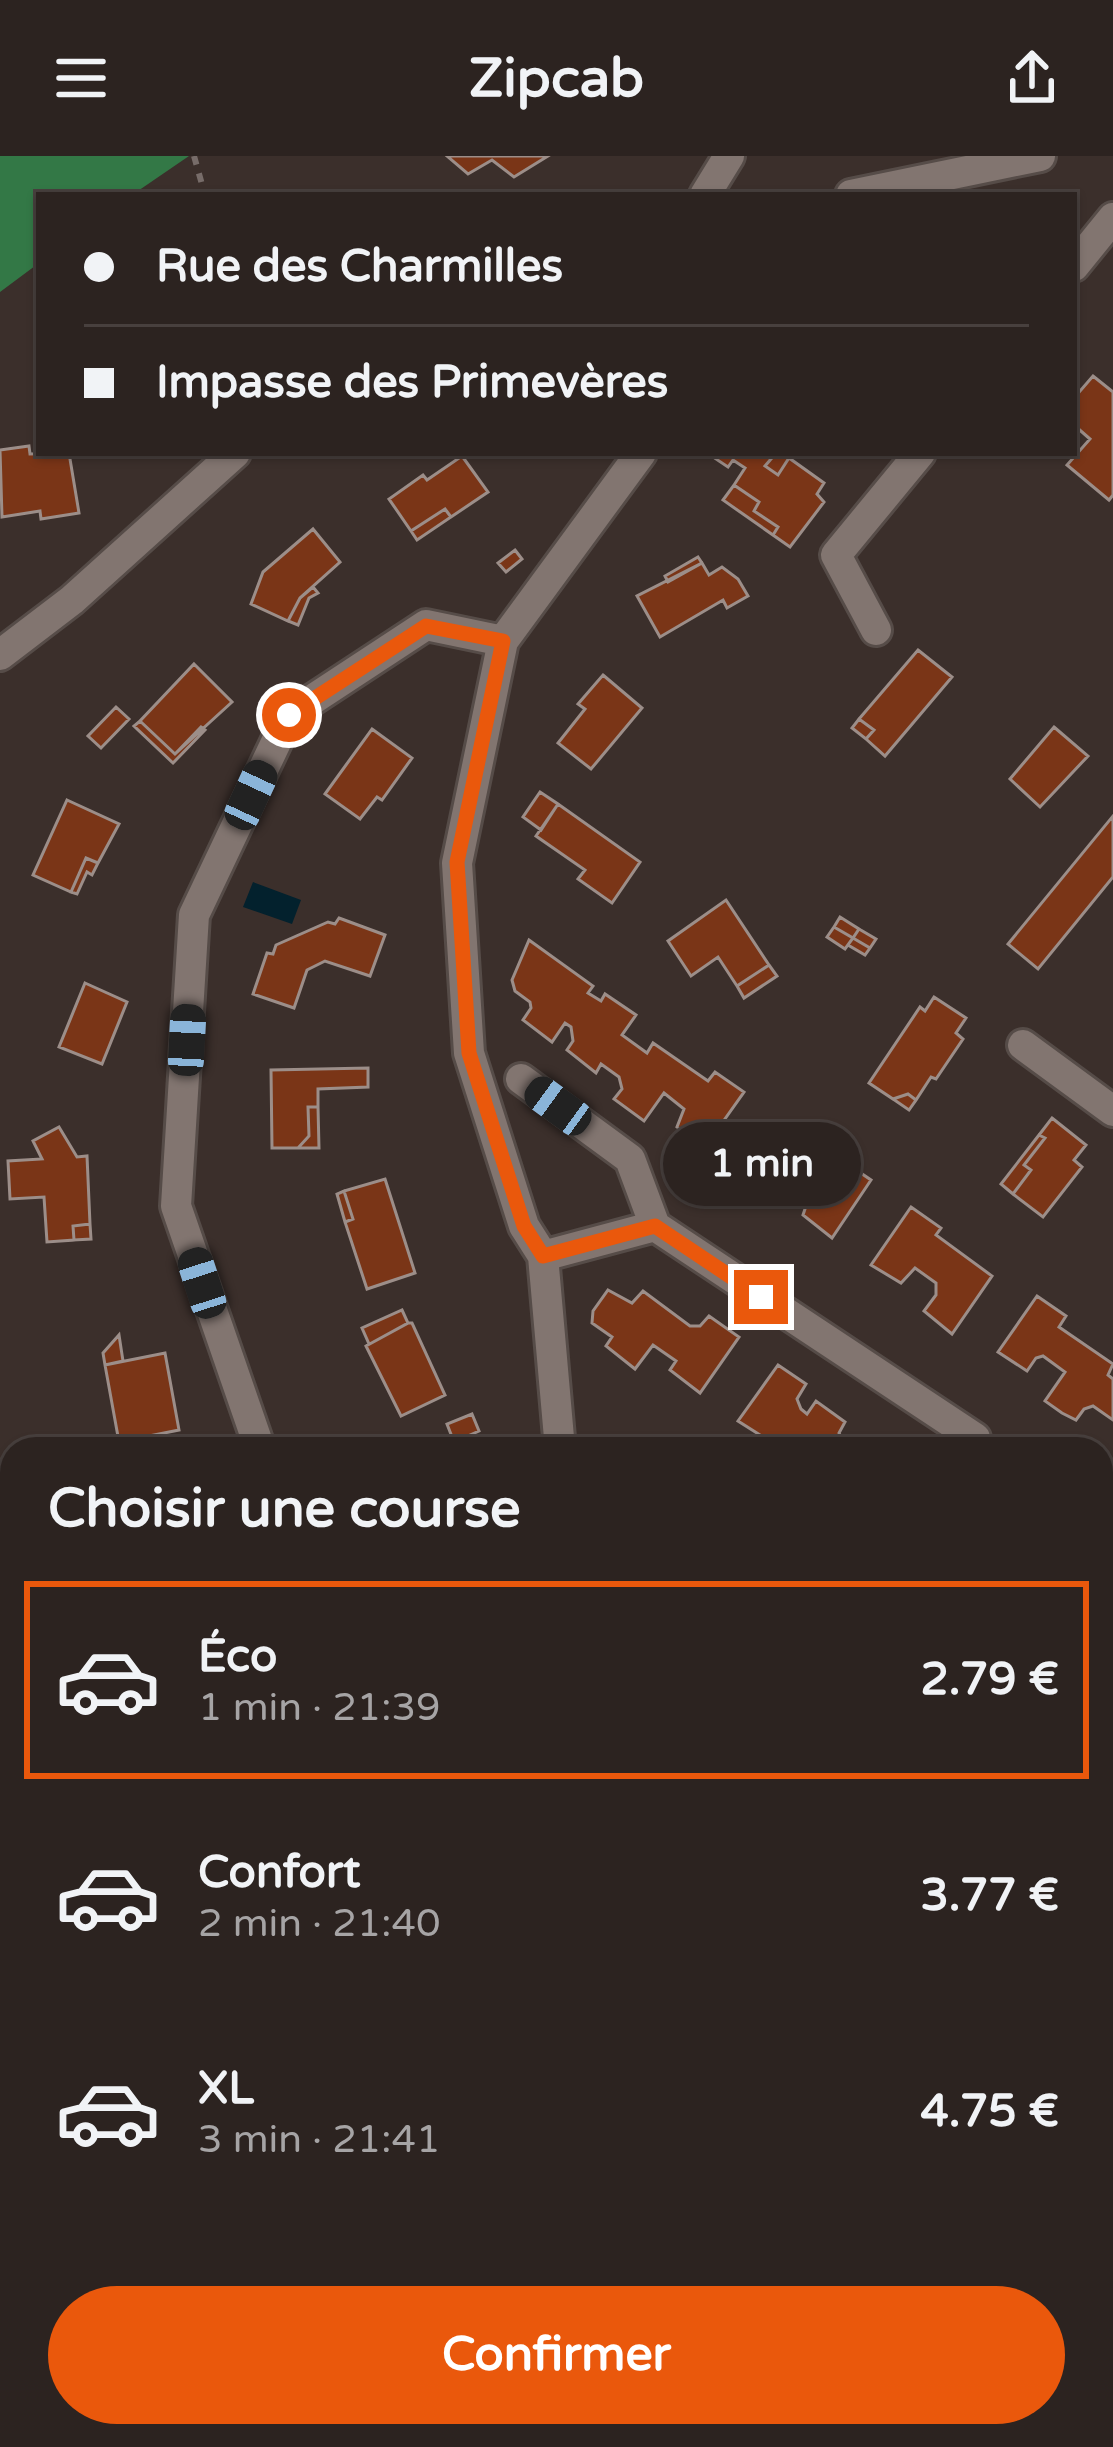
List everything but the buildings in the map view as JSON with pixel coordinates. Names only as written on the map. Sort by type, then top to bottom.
[{"type":"street","points":[[707,192],[729,156]]},
{"type":"street","points":[[866,192],[1040,156]]},
{"type":"street","points":[[1077,262],[1113,218]]},
{"type":"street","points":[[0,655],[72,600],[232,456]]},
{"type":"street","points":[[559,1437],[543,1256],[524,1226],[469,1053],[457,862],[503,641],[638,456]]},
{"type":"street","points":[[876,630],[836,556],[918,456]]},
{"type":"street","points":[[253,1437],[176,1205],[194,915],[289,715],[426,626],[503,641]]},
{"type":"street","points":[[1023,1045],[1113,1111]]},
{"type":"street","points":[[521,1078],[630,1160],[655,1226],[973,1437]]},
{"type":"street","points":[[543,1256],[655,1226]]},
{"type":"path","points":[[194,156],[205,192]]},
{"type":"green space","points":[[0,156],[189,156],[136,192],[36,192],[36,265],[0,292]]},
{"type":"water","points":[[253,882],[301,900],[292,924],[243,907]]},
{"type":"route","points":[[289,715],[426,626],[503,641],[457,862],[469,1053],[524,1226],[543,1256],[655,1226],[761,1297]]}]
